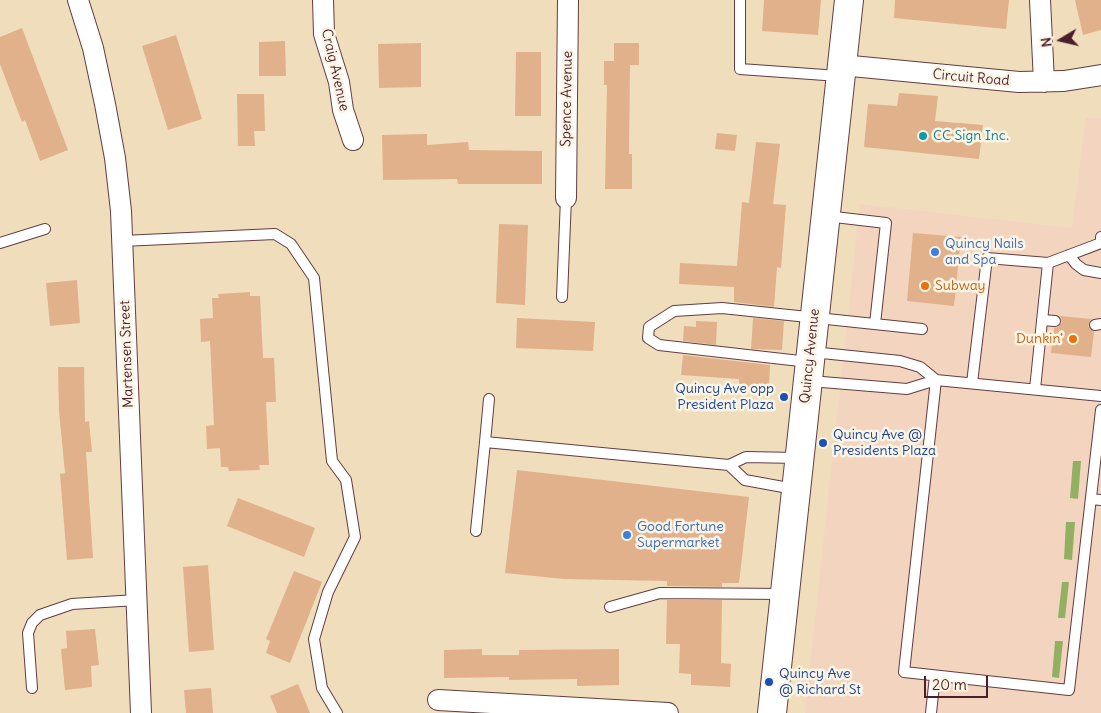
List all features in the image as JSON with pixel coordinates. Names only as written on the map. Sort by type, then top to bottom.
[{"type":"main road","name":"Quincy Avenue","points":[[772,713],[849,0]]},
{"type":"street","name":"Martensen Street","points":[[78,0],[99,75],[110,129],[119,195],[141,713]]},
{"type":"street","name":"Craig Avenue","points":[[323,0],[324,34],[339,82],[344,110],[353,140]]},
{"type":"street","name":"Spence Avenue","points":[[566,198],[568,0]]},
{"type":"street","points":[[1040,0],[1044,82]]},
{"type":"street","name":"Circuit Road","points":[[840,71],[993,81],[1044,82],[1101,75]]},
{"type":"street","points":[[438,700],[668,713]]},
{"type":"lane","points":[[740,0],[740,70],[840,71]]},
{"type":"lane","points":[[562,297],[566,198]]},
{"type":"lane","points":[[825,215],[886,223],[875,324]]},
{"type":"lane","points":[[0,243],[45,229]]},
{"type":"lane","points":[[122,241],[275,234],[291,244],[314,278],[332,461],[346,480],[355,537],[328,592],[314,639],[322,688],[337,713]]},
{"type":"lane","points":[[972,383],[987,258],[1048,263],[1100,243],[1101,237]]},
{"type":"lane","points":[[1069,256],[1084,270],[1101,273]]},
{"type":"lane","points":[[1035,389],[1048,263]]},
{"type":"lane","points":[[922,329],[722,308],[674,311],[649,326],[648,338],[659,345],[809,365],[907,389],[936,380],[1101,396]]},
{"type":"lane","points":[[1042,320],[1055,321]]},
{"type":"lane","points":[[809,365],[900,361],[920,367],[936,380]]},
{"type":"lane","points":[[936,380],[904,672],[1069,690],[1096,500],[1101,410]]},
{"type":"lane","points":[[476,531],[489,399]]},
{"type":"lane","points":[[486,442],[729,465],[746,457],[799,458]]},
{"type":"lane","points":[[729,465],[744,480],[796,489]]},
{"type":"lane","points":[[610,607],[660,593],[785,594]]},
{"type":"lane","points":[[32,688],[28,633],[32,623],[40,615],[72,604],[137,600]]},
{"type":"lane","points":[[931,713],[935,676]]},
{"type":"shaded area","points":[[1086,118],[1101,118],[1101,713],[805,713],[860,204],[1072,228]]},
{"type":"green space","points":[[1073,461],[1081,461],[1078,499],[1070,498]]},
{"type":"green space","points":[[1066,522],[1075,522],[1072,560],[1064,559]]},
{"type":"green space","points":[[1062,582],[1069,582],[1065,618],[1058,618]]},
{"type":"green space","points":[[1055,641],[1063,641],[1059,678],[1052,677]]},
{"type":"building","points":[[764,0],[821,0],[818,35],[762,31]]},
{"type":"building","points":[[895,0],[1009,0],[1006,29],[894,18]]},
{"type":"building","points":[[1075,0],[1101,0],[1101,30],[1083,35]]},
{"type":"building","points":[[22,28],[68,150],[40,161],[25,120],[22,122],[0,64],[0,37]]},
{"type":"building","points":[[176,35],[202,119],[168,130],[142,46]]},
{"type":"building","points":[[285,41],[286,76],[259,76],[259,42]]},
{"type":"building","points":[[421,43],[421,87],[379,88],[378,44]]},
{"type":"building","points":[[614,43],[639,43],[639,65],[630,65],[629,154],[632,154],[632,189],[605,189],[607,85],[604,85],[604,61],[614,61]]},
{"type":"building","points":[[516,52],[541,52],[541,116],[515,116]]},
{"type":"building","name":"CC Sign Inc.","points":[[899,93],[938,96],[935,121],[983,125],[979,159],[864,147],[868,104],[897,106]]},
{"type":"building","points":[[237,94],[264,94],[265,131],[254,131],[255,146],[238,146]]},
{"type":"building","points":[[717,133],[737,135],[735,151],[715,149]]},
{"type":"building","points":[[427,134],[427,145],[468,142],[469,150],[542,151],[542,184],[458,184],[457,179],[383,180],[382,135]]},
{"type":"building","points":[[756,142],[780,144],[773,204],[786,205],[781,268],[777,267],[774,307],[734,302],[734,287],[679,284],[680,263],[737,266],[742,202],[749,203]]},
{"type":"building","points":[[499,224],[528,225],[525,305],[496,303]]},
{"type":"building","points":[[913,233],[961,237],[954,306],[907,301]]},
{"type":"building","points":[[77,280],[80,323],[50,326],[46,283]]},
{"type":"building","points":[[250,292],[250,296],[260,296],[263,358],[274,358],[276,402],[266,402],[269,465],[259,465],[260,470],[229,471],[228,467],[221,467],[220,448],[207,449],[206,426],[214,425],[210,341],[201,342],[200,319],[213,318],[212,298],[219,298],[218,294]]},
{"type":"building","name":"Dunkin'","points":[[1060,316],[1091,319],[1088,326],[1094,332],[1091,357],[1051,353],[1054,328],[1058,327],[1062,322]]},
{"type":"building","points":[[517,318],[595,322],[593,351],[516,348]]},
{"type":"building","points":[[753,318],[784,321],[782,350],[751,349]]},
{"type":"building","points":[[696,321],[717,322],[716,345],[683,341],[684,326],[696,327]]},
{"type":"building","points":[[683,355],[770,365],[769,389],[739,388],[739,379],[681,375]]},
{"type":"building","points":[[58,367],[84,367],[85,422],[89,421],[92,452],[86,452],[93,558],[67,560],[60,474],[65,473],[59,411]]},
{"type":"building","name":"Good Fortune Supermarket","points":[[517,470],[749,497],[739,583],[722,583],[722,587],[667,586],[667,581],[564,579],[505,573]]},
{"type":"building","points":[[238,498],[315,528],[304,557],[227,526]]},
{"type":"building","points":[[208,565],[214,650],[189,652],[183,567]]},
{"type":"building","points":[[294,571],[322,582],[290,663],[266,653],[270,641],[266,639]]},
{"type":"building","points":[[667,600],[722,600],[721,663],[731,664],[730,687],[691,685],[691,674],[679,673],[680,644],[666,644]]},
{"type":"building","points":[[95,629],[99,665],[91,666],[92,687],[65,690],[61,649],[67,648],[66,631]]},
{"type":"building","points":[[482,649],[482,655],[519,655],[519,650],[619,649],[619,685],[577,686],[577,679],[509,680],[509,677],[444,678],[444,650]]},
{"type":"building","points":[[298,684],[310,713],[277,713],[270,696]]},
{"type":"building","points":[[211,688],[213,713],[186,713],[184,690]]},
{"type":"place","name":"CC Sign Inc.","points":[[923,136]]},
{"type":"place","name":"Quincy Nails and Spa","points":[[935,252]]},
{"type":"place","name":"Subway","points":[[925,286]]},
{"type":"place","name":"Dunkin'","points":[[1073,339]]},
{"type":"place","name":"Quincy Ave opp President Plaza","points":[[784,397]]},
{"type":"place","name":"Quincy Ave @ Presidents Plaza","points":[[823,443]]},
{"type":"place","name":"Good Fortune Supermarket","points":[[627,535]]},
{"type":"place","name":"Quincy Ave @ Richard St","points":[[769,682]]}]
